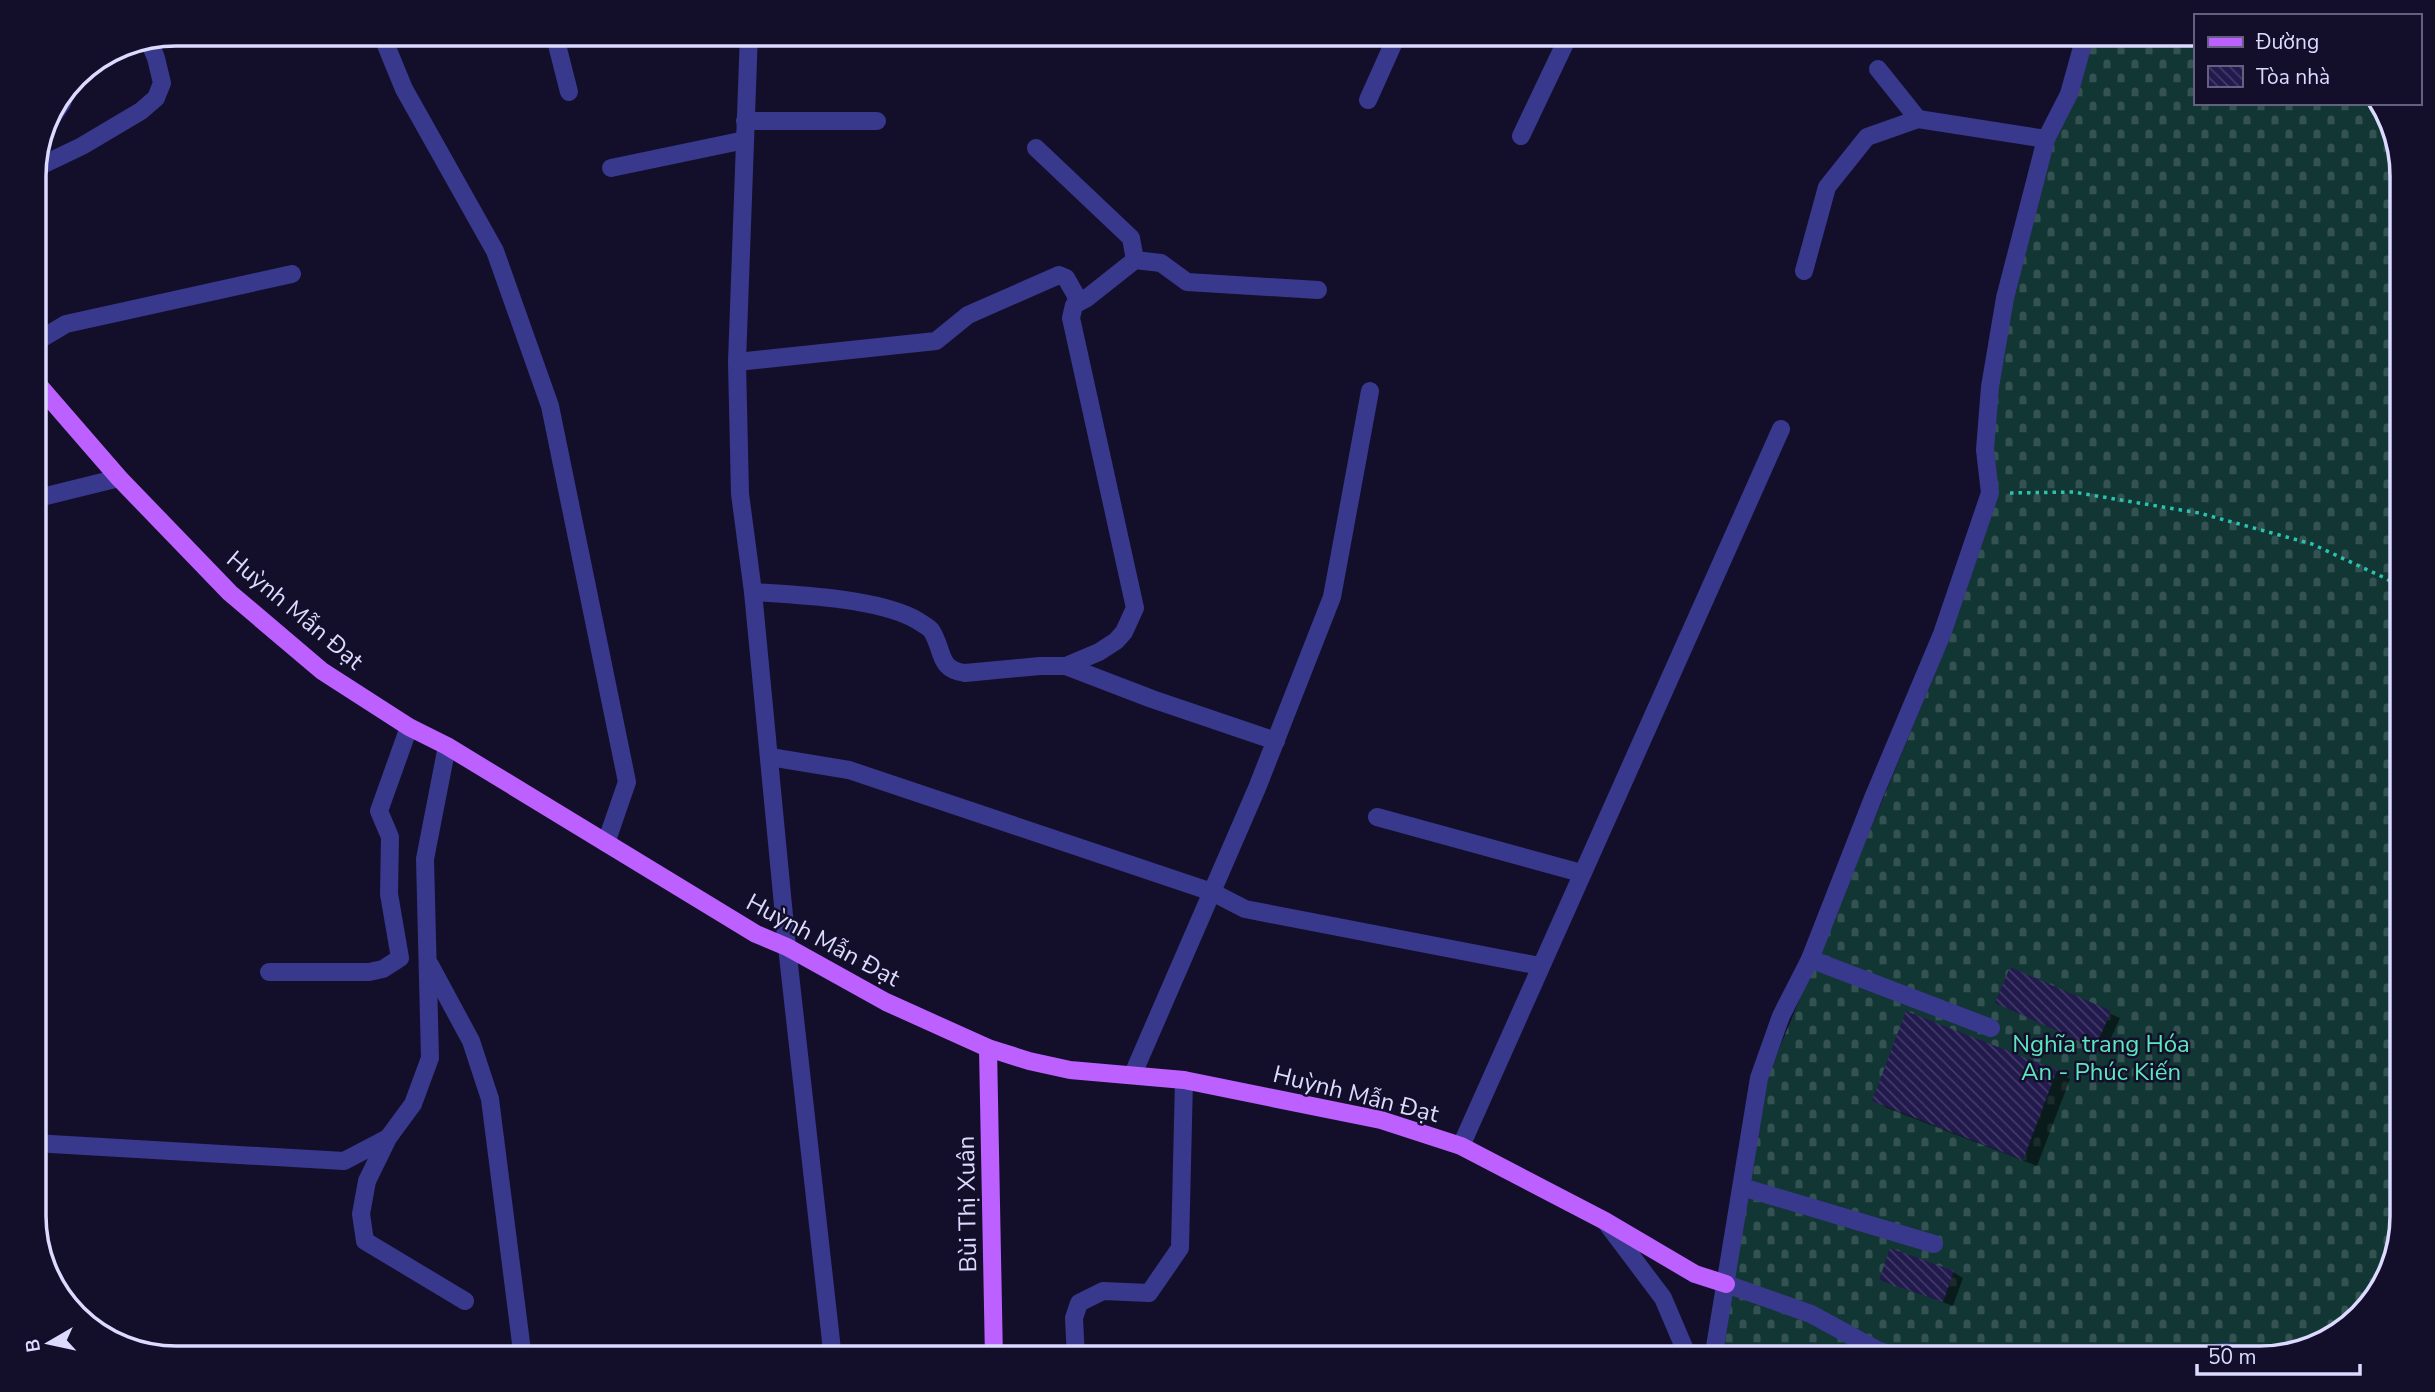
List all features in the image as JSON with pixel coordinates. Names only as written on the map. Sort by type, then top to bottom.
[{"type":"main road","name":"Huỳnh Mẫn Đạt","points":[[46,394],[119,478],[230,593],[322,671],[409,727],[447,746],[756,934],[787,947],[886,1002],[988,1048],[1070,1070],[1184,1080],[1381,1120],[1461,1146],[1605,1222],[1695,1274],[1726,1284]]},
{"type":"main road","name":"Bùi Thị Xuân","points":[[988,1048],[994,1346]]},
{"type":"street","points":[[386,46],[404,89],[495,251],[550,406],[627,782],[606,843]]},
{"type":"street","points":[[557,46],[569,92]]},
{"type":"street","points":[[748,46],[737,362],[740,494],[753,592],[787,947],[832,1346]]},
{"type":"street","points":[[1368,100],[1392,46]]},
{"type":"street","points":[[1521,136],[1564,46]]},
{"type":"street","points":[[1715,1346],[1759,1078],[1781,1016],[1810,959],[1873,798],[1942,634],[1990,493],[1985,450],[1990,387],[2005,298],[2046,139],[2068,94],[2082,46]]},
{"type":"street","points":[[46,163],[82,146],[141,111],[156,98],[162,83],[152,48]]},
{"type":"street","points":[[1878,69],[1917,119]]},
{"type":"street","points":[[1804,271],[1827,187],[1867,137],[1917,119],[2046,139]]},
{"type":"street","points":[[745,121],[877,121]]},
{"type":"street","points":[[611,168],[745,140]]},
{"type":"street","points":[[1036,148],[1131,238],[1135,261]]},
{"type":"street","points":[[1066,666],[1099,652],[1116,641],[1124,632],[1135,608],[1071,318],[1073,305],[1087,298],[1135,261],[1161,263],[1187,282],[1318,290]]},
{"type":"street","points":[[46,336],[66,324],[292,274]]},
{"type":"street","points":[[737,362],[936,341],[968,315],[1059,275],[1066,278],[1079,300]]},
{"type":"street","points":[[1133,1074],[1276,741],[1332,597],[1370,391]]},
{"type":"street","points":[[1461,1146],[1781,429]]},
{"type":"street","points":[[46,496],[119,478]]},
{"type":"street","points":[[753,592],[839,600],[912,617],[930,629],[947,666],[953,672],[1066,666],[1152,699],[1276,741]]},
{"type":"street","points":[[269,972],[369,972],[383,969],[400,958],[389,894],[390,837],[379,811],[409,727]]},
{"type":"street","points":[[447,746],[425,859],[430,1058],[413,1104],[388,1138],[367,1181],[360,1214],[365,1241],[465,1301]]},
{"type":"street","points":[[770,757],[849,770],[1212,892],[1245,909],[1540,966]]},
{"type":"street","points":[[1377,817],[1581,873]]},
{"type":"street","points":[[427,959],[471,1041],[490,1099],[521,1346]]},
{"type":"street","points":[[1810,959],[1991,1028]]},
{"type":"street","points":[[1075,1346],[1074,1318],[1079,1303],[1103,1291],[1149,1293],[1180,1248],[1184,1080]]},
{"type":"street","points":[[46,1144],[344,1161],[388,1138]]},
{"type":"street","points":[[1741,1187],[1934,1244]]},
{"type":"street","points":[[1605,1222],[1663,1298],[1683,1346]]},
{"type":"street","points":[[1726,1284],[1811,1314],[1870,1346]]},
{"type":"path","points":[[1990,493],[2073,492],[2199,513],[2312,544],[2389,581]]},
{"type":"green space","name":"Nghĩa trang Hóa An - Phúc Kiến","points":[[2088,46],[2194,46],[2194,105],[2369,105],[2383,134],[2389,167],[2390,1216],[2385,1250],[2380,1266],[2363,1296],[2339,1320],[2309,1337],[2276,1345],[1720,1346],[1767,1078],[1948,642],[1992,451],[1997,391],[2011,303],[2053,145]]},
{"type":"building","points":[[2010,967],[2111,1011],[2095,1048],[1995,1003]]},
{"type":"building","points":[[1906,1011],[2057,1070],[2023,1160],[1872,1101]]},
{"type":"building","points":[[1890,1248],[1954,1271],[1943,1302],[1879,1280]]}]
